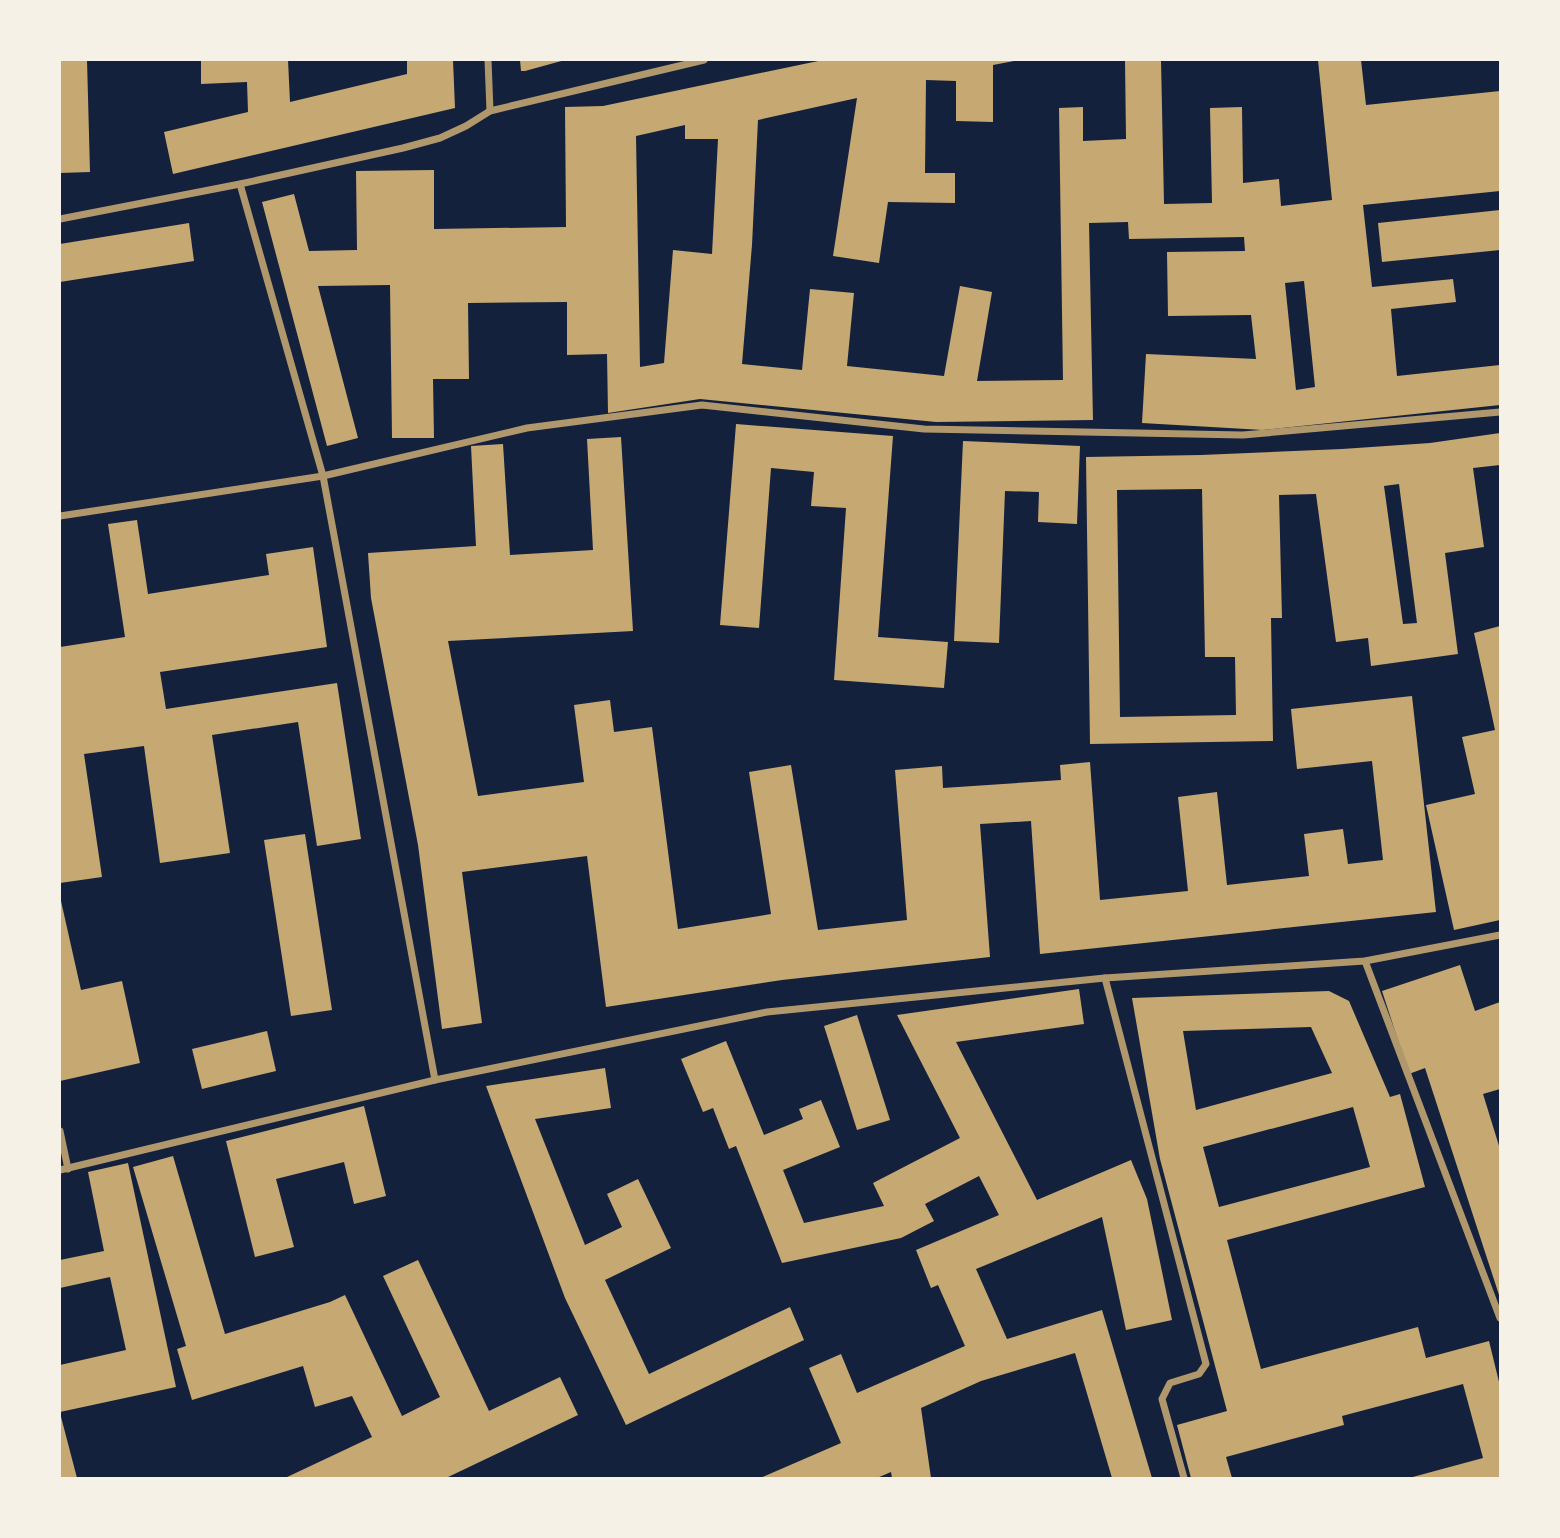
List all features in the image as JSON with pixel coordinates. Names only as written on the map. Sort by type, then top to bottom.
[{"type":"street","points":[[488,60],[490,111]]},
{"type":"street","points":[[60,219],[240,184],[440,138],[467,126],[490,111],[704,60]]},
{"type":"street","points":[[240,184],[323,476],[435,1080]]},
{"type":"street","points":[[60,516],[323,476],[527,428],[702,405],[924,429],[1243,435],[1500,412]]},
{"type":"street","points":[[60,1170],[435,1080],[767,1012],[1105,978],[1366,961],[1500,935]]},
{"type":"street","points":[[1366,961],[1500,1318]]},
{"type":"street","points":[[1105,978],[1206,1364],[1199,1374],[1170,1383],[1162,1399],[1184,1479]]},
{"type":"street","points":[[60,1131],[68,1169]]},
{"type":"building","points":[[60,60],[87,60],[90,172],[60,173]]},
{"type":"building","points":[[201,60],[288,60],[290,102],[407,74],[407,60],[453,60],[455,108],[173,174],[164,132],[248,112],[247,82],[201,84]]},
{"type":"building","points":[[520,60],[565,60],[521,71]]},
{"type":"building","points":[[823,60],[1014,61],[993,65],[993,122],[956,121],[956,81],[926,80],[925,173],[955,173],[955,203],[888,202],[879,263],[833,256],[857,98],[758,120],[752,245],[742,364],[802,370],[810,289],[854,293],[847,366],[944,376],[960,286],[992,292],[977,381],[1063,380],[1059,108],[1083,107],[1083,141],[1126,139],[1125,60],[1161,60],[1164,204],[1212,203],[1210,108],[1242,107],[1243,183],[1279,179],[1281,206],[1332,200],[1318,60],[1361,60],[1366,105],[1500,91],[1500,191],[1363,205],[1372,287],[1453,279],[1456,302],[1391,309],[1397,376],[1500,365],[1500,405],[1263,430],[1142,423],[1146,354],[1256,359],[1251,315],[1168,316],[1167,252],[1245,251],[1244,237],[1129,239],[1128,222],[1089,223],[1093,420],[936,422],[700,399],[608,413],[607,354],[567,355],[567,302],[468,303],[469,379],[433,379],[434,438],[392,438],[390,285],[318,286],[358,438],[327,446],[262,202],[294,194],[309,251],[357,250],[356,171],[434,170],[434,229],[566,227],[565,107],[603,106]],"holes":[[[685,125],[685,139],[718,139],[712,254],[673,250],[664,363],[640,367],[636,136]],[[1304,281],[1315,387],[1296,390],[1285,283]]]},
{"type":"building","points":[[1500,210],[1500,250],[1382,262],[1378,223]]},
{"type":"building","points":[[189,223],[194,261],[60,282],[60,244]]},
{"type":"building","points":[[736,424],[893,436],[878,637],[948,642],[944,688],[834,680],[846,508],[811,506],[814,472],[771,468],[759,628],[720,625]]},
{"type":"building","points":[[1500,433],[1500,465],[1473,468],[1484,547],[1445,553],[1458,654],[1371,666],[1368,638],[1336,642],[1316,494],[1279,495],[1282,618],[1271,618],[1273,741],[1090,744],[1086,457],[1201,455],[1430,443]],"holes":[[[1399,484],[1417,623],[1403,624],[1384,486]],[[1202,489],[1205,657],[1235,657],[1236,715],[1120,717],[1117,490]]]},
{"type":"building","points":[[621,437],[633,631],[448,641],[478,796],[584,782],[574,705],[610,700],[614,732],[652,727],[678,929],[771,914],[749,772],[791,765],[818,930],[907,920],[895,770],[942,766],[943,788],[1061,780],[1060,765],[1090,762],[1100,900],[1188,891],[1178,797],[1217,792],[1227,885],[1309,876],[1304,834],[1343,829],[1348,864],[1383,860],[1372,761],[1297,769],[1291,709],[1412,696],[1436,912],[1040,954],[1031,821],[980,824],[990,957],[782,980],[606,1007],[587,856],[462,872],[482,1023],[442,1029],[418,845],[371,598],[368,553],[476,546],[471,446],[503,444],[510,555],[593,550],[587,439]]},
{"type":"building","points":[[963,441],[1080,446],[1077,524],[1038,522],[1039,492],[1005,491],[999,643],[954,641]]},
{"type":"building","points":[[137,520],[148,594],[269,575],[266,554],[313,547],[327,647],[160,672],[166,709],[337,683],[361,839],[317,846],[298,722],[212,735],[230,853],[160,863],[144,746],[84,754],[102,877],[60,883],[60,647],[125,637],[108,524]]},
{"type":"building","points":[[1500,626],[1500,920],[1454,930],[1426,805],[1475,794],[1462,737],[1495,730],[1474,633]]},
{"type":"building","points":[[305,834],[332,1010],[291,1016],[264,840]]},
{"type":"building","points":[[61,901],[81,990],[122,981],[140,1063],[60,1081]]},
{"type":"building","points":[[1460,965],[1475,1011],[1500,1002],[1500,1089],[1483,1094],[1500,1149],[1500,1298],[1425,1068],[1409,1074],[1382,991]]},
{"type":"building","points":[[1079,989],[1084,1024],[956,1042],[1037,1200],[1131,1160],[1147,1199],[1172,1320],[1126,1330],[1102,1217],[976,1269],[1007,1339],[1102,1310],[1152,1478],[1112,1478],[1075,1353],[981,1381],[921,1408],[931,1478],[892,1478],[891,1472],[877,1478],[760,1478],[841,1443],[809,1368],[841,1354],[857,1393],[965,1346],[938,1285],[931,1288],[916,1250],[999,1215],[979,1176],[925,1204],[934,1221],[901,1238],[782,1263],[736,1146],[729,1149],[713,1108],[703,1112],[681,1059],[726,1041],[764,1135],[803,1119],[799,1109],[821,1100],[840,1147],[783,1170],[804,1223],[884,1206],[873,1183],[960,1138],[897,1015]]},
{"type":"building","points":[[1329,991],[1349,1001],[1390,1097],[1400,1094],[1425,1187],[1227,1240],[1261,1369],[1418,1327],[1426,1358],[1489,1341],[1500,1386],[1500,1478],[1409,1478],[1483,1458],[1463,1384],[1342,1416],[1344,1425],[1226,1457],[1232,1478],[1191,1478],[1177,1425],[1227,1411],[1160,1159],[1132,998]],"holes":[[[1311,1027],[1332,1073],[1196,1110],[1183,1031]],[[1353,1107],[1370,1167],[1219,1207],[1203,1147]]]},
{"type":"building","points":[[857,1015],[890,1120],[857,1130],[824,1026]]},
{"type":"building","points":[[267,1031],[276,1071],[202,1089],[192,1049]]},
{"type":"building","points":[[605,1068],[611,1108],[535,1119],[585,1245],[622,1227],[607,1194],[638,1179],[671,1248],[605,1280],[649,1374],[790,1307],[804,1340],[626,1425],[565,1298],[486,1086]]},
{"type":"building","points":[[364,1106],[386,1196],[354,1204],[344,1162],[276,1179],[294,1247],[255,1257],[226,1141]]},
{"type":"building","points":[[173,1156],[225,1334],[345,1295],[402,1416],[440,1397],[383,1276],[418,1260],[489,1411],[560,1377],[578,1415],[446,1478],[285,1478],[372,1437],[352,1396],[315,1407],[303,1366],[192,1400],[177,1349],[186,1346],[133,1167]]},
{"type":"building","points":[[128,1163],[176,1387],[60,1412],[60,1365],[126,1350],[110,1277],[60,1288],[60,1260],[104,1251],[88,1172]]},
{"type":"building","points":[[60,1413],[77,1478],[60,1478]]}]
